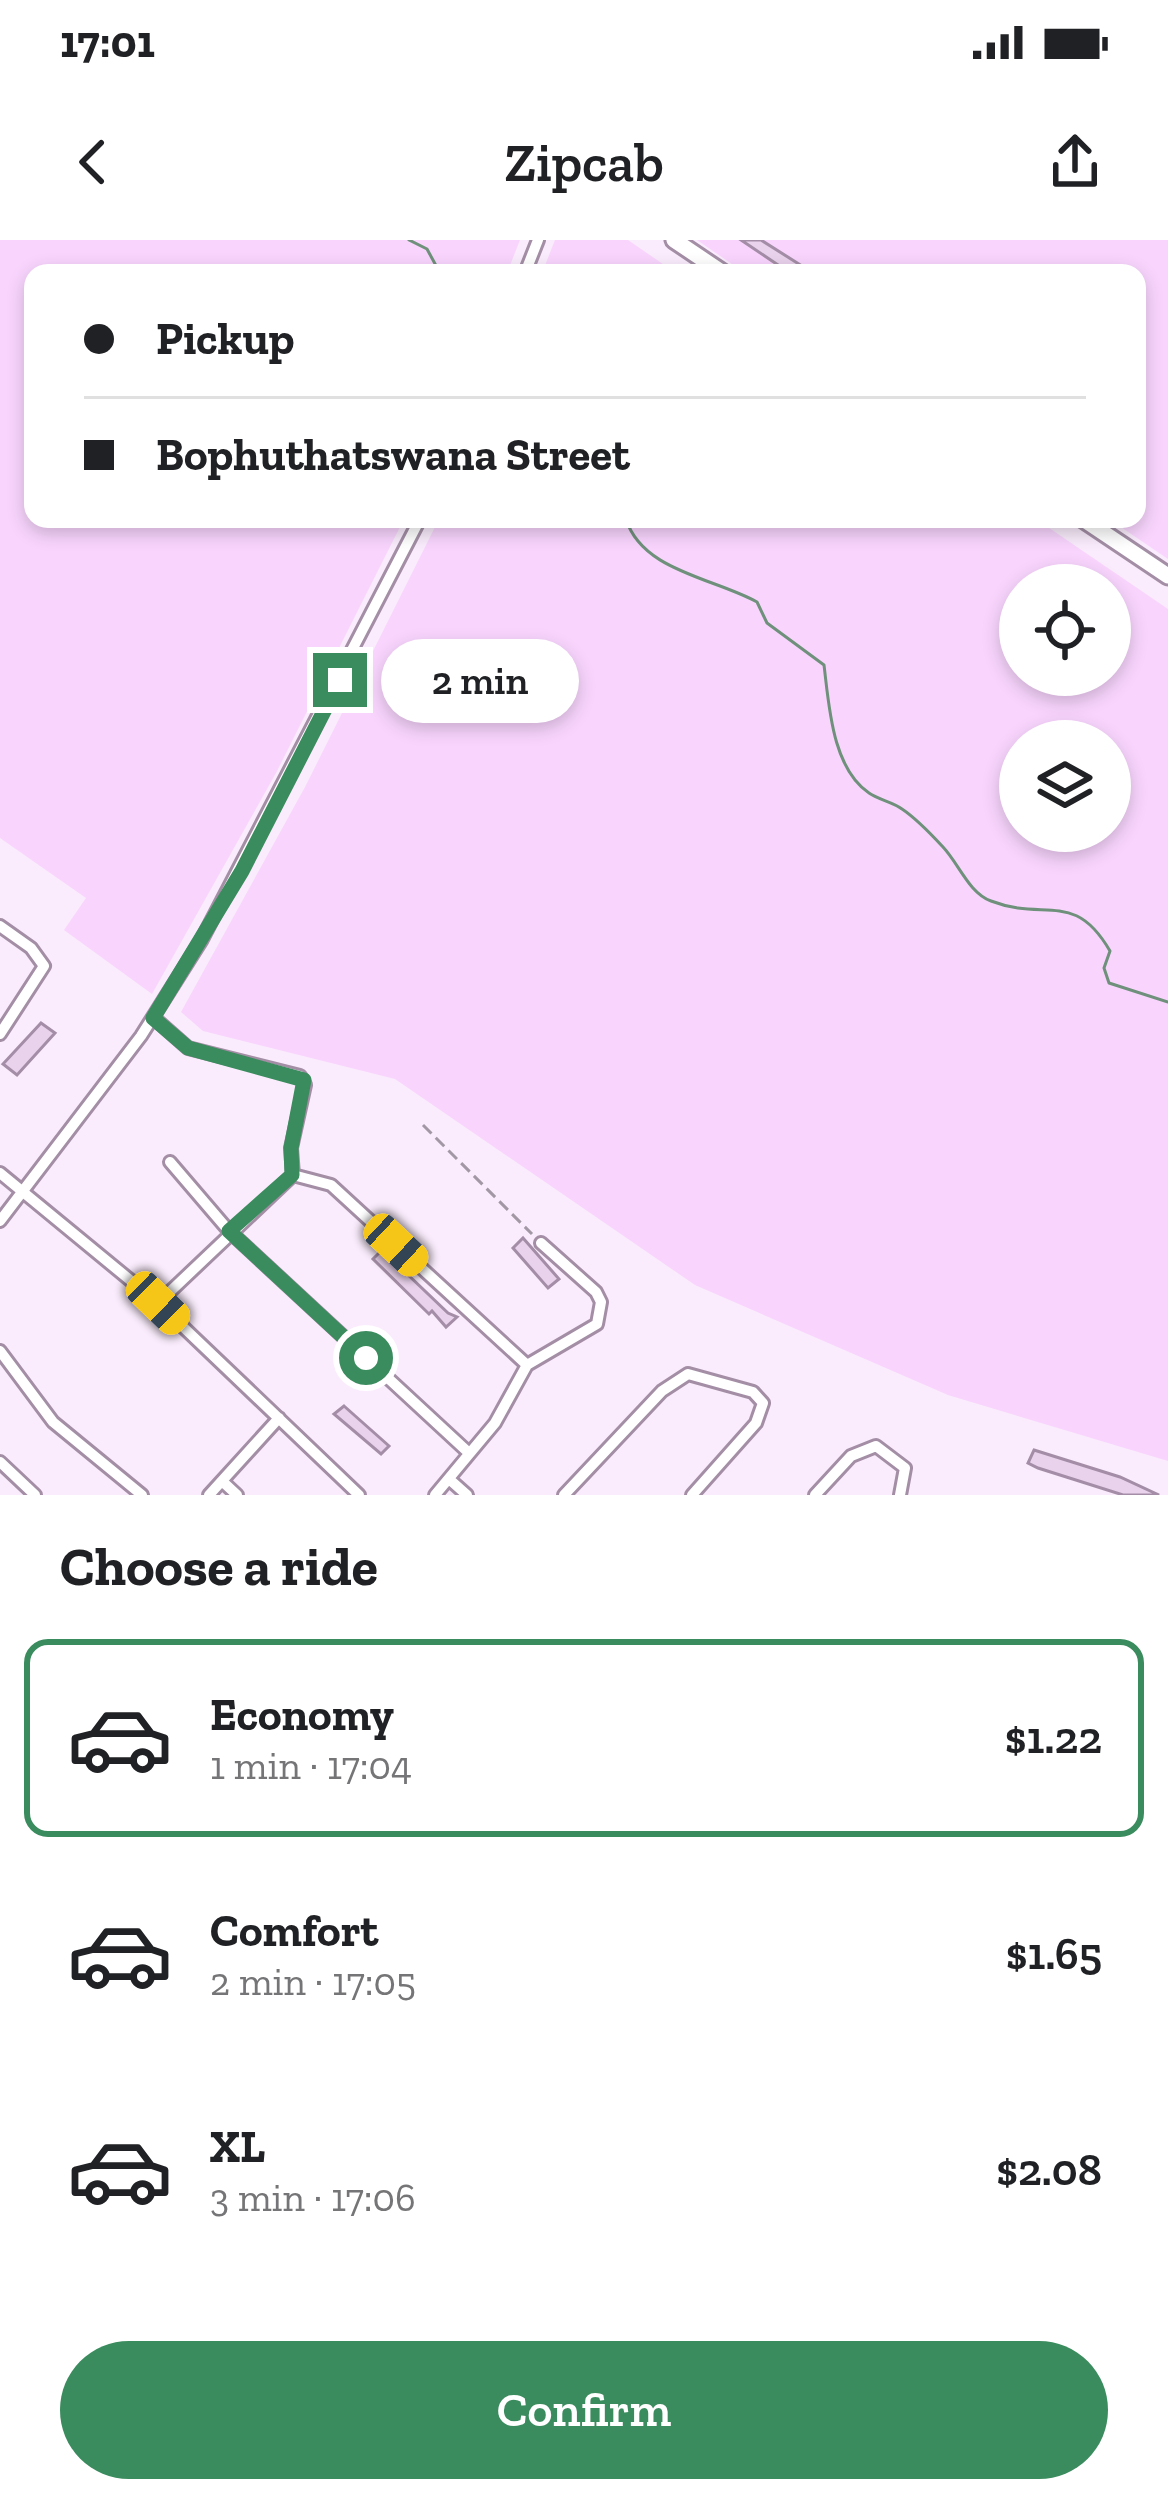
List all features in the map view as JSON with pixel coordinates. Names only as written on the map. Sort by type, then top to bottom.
[{"type":"street","points":[[674,240],[710,264]]},
{"type":"street","points":[[0,1221],[153,1018],[223,903],[415,528]]},
{"type":"street","points":[[1096,528],[1168,577]]},
{"type":"street","points":[[0,926],[31,948],[44,966],[0,1034]]},
{"type":"street","points":[[153,1018],[188,1048],[304,1080],[291,1148],[292,1175]]},
{"type":"street","points":[[170,1162],[229,1231],[469,1453]]},
{"type":"street","points":[[0,1173],[158,1303],[350,1492]]},
{"type":"street","points":[[158,1303],[292,1175]]},
{"type":"street","points":[[292,1175],[331,1185],[527,1365]]},
{"type":"street","points":[[435,1495],[495,1423],[527,1365],[584,1336],[599,1319],[596,1292],[541,1243]]},
{"type":"street","points":[[0,1351],[52,1422],[142,1495]]},
{"type":"street","points":[[564,1495],[662,1390],[688,1374],[753,1392],[763,1403],[756,1424],[692,1495]]},
{"type":"street","points":[[209,1495],[279,1418]]},
{"type":"street","points":[[815,1495],[851,1456],[876,1446],[905,1468],[900,1495]]},
{"type":"street","points":[[0,1462],[35,1495]]},
{"type":"street","points":[[448,1479],[467,1495]]},
{"type":"street","points":[[222,1480],[237,1495]]},
{"type":"path","points":[[423,1125],[541,1243]]},
{"type":"shaded area","points":[[0,240],[520,240],[511,264],[24,264],[24,528],[399,528],[276,773],[152,994],[64,930],[86,898],[0,838]]},
{"type":"shaded area","points":[[555,240],[628,240],[663,264],[546,264]]},
{"type":"shaded area","points":[[697,240],[1168,240],[1168,559],[1122,528],[1146,528],[1146,264],[732,264]]},
{"type":"shaded area","points":[[434,528],[1049,528],[1102,564],[999,564],[999,696],[1131,696],[1131,584],[1168,609],[1168,1461],[948,1395],[695,1285],[395,1079],[203,1031],[181,1012],[305,787]]},
{"type":"building","points":[[741,240],[761,240],[799,264],[777,264]]},
{"type":"building","points":[[41,1023],[55,1033],[17,1075],[3,1064]]},
{"type":"building","points":[[523,1238],[559,1279],[548,1288],[513,1248]]},
{"type":"building","points":[[382,1250],[457,1317],[446,1327],[432,1311],[429,1314],[373,1259]]},
{"type":"building","points":[[344,1406],[389,1446],[381,1454],[334,1414]]},
{"type":"building","points":[[1034,1450],[1120,1477],[1159,1495],[1123,1495],[1038,1468],[1028,1463]]},
{"type":"waterway","points":[[409,240],[427,249],[435,264]]},
{"type":"waterway","points":[[630,528],[647,551],[663,562],[757,602],[767,623],[824,665],[834,735],[847,768],[869,793],[924,827],[976,892],[1010,907],[1071,913],[1084,920],[1110,951],[1104,968],[1109,983],[1168,1002]]},
{"type":"route","points":[[340,680],[242,871],[153,1018],[188,1048],[304,1080],[291,1148],[292,1175],[229,1231],[366,1358]]}]
